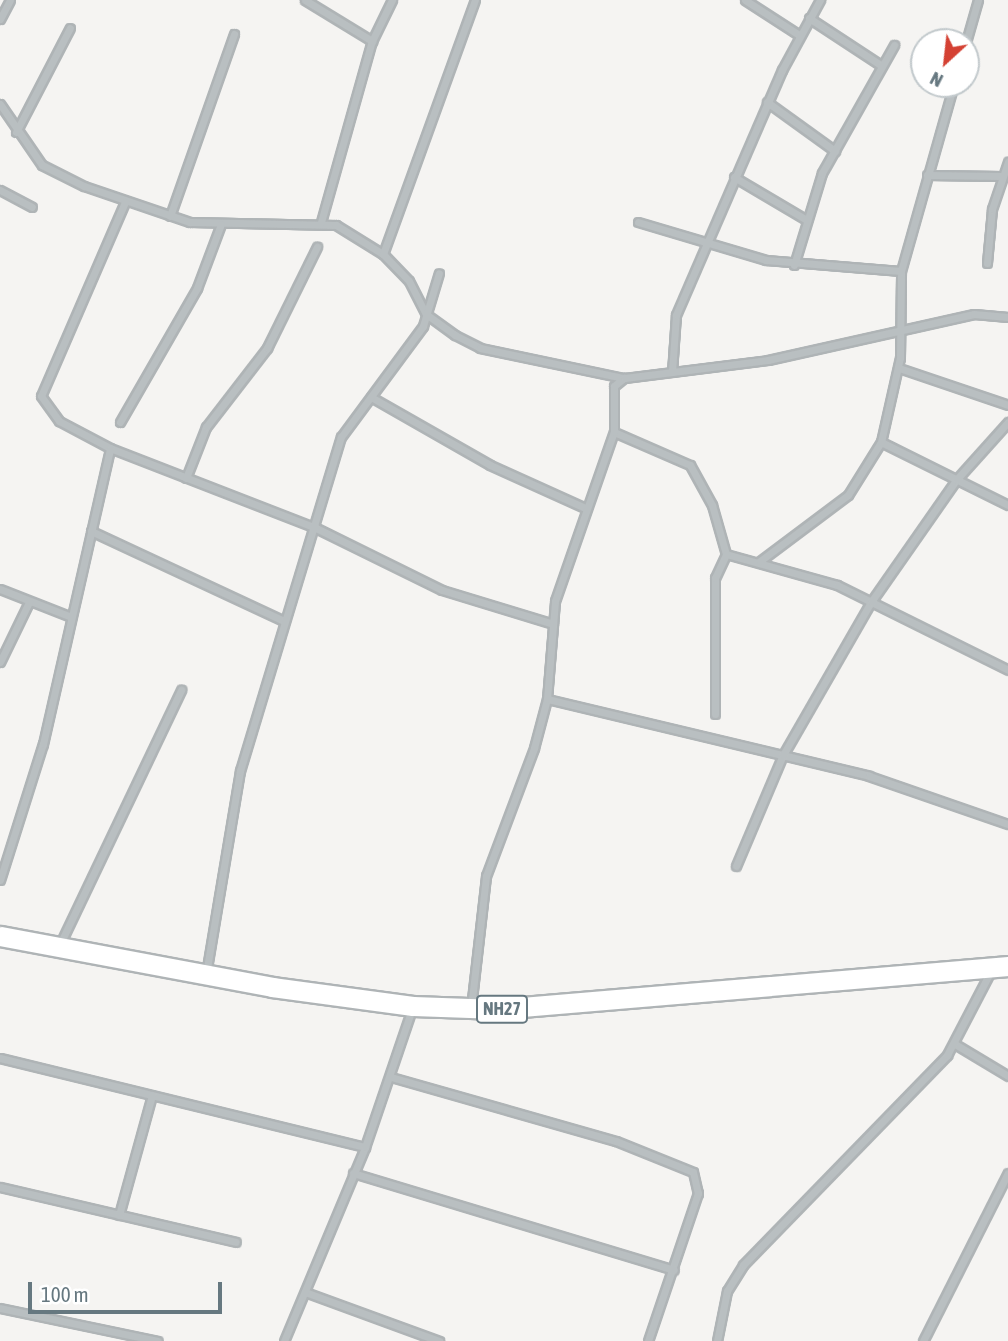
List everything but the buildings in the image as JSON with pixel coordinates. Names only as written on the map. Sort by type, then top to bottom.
[{"type":"highway","name":"NH27","points":[[0,936],[205,974],[413,1006],[471,1008],[1000,966]]},
{"type":"street","points":[[0,19],[10,0]]},
{"type":"street","points":[[305,0],[372,41]]},
{"type":"street","points":[[321,222],[372,41],[392,0]]},
{"type":"street","points":[[383,254],[475,0]]},
{"type":"street","points":[[745,0],[799,35]]},
{"type":"street","points":[[672,372],[670,330],[704,244],[767,102],[799,35],[820,0]]},
{"type":"street","points":[[970,28],[978,0]]},
{"type":"street","points":[[809,18],[883,66]]},
{"type":"street","points":[[16,132],[71,28]]},
{"type":"street","points":[[170,216],[234,34]]},
{"type":"street","points":[[794,265],[805,219],[835,151],[894,45]]},
{"type":"street","points":[[760,561],[848,495],[881,442],[899,368],[902,331],[901,271],[950,98]]},
{"type":"street","points":[[767,102],[835,151]]},
{"type":"street","points":[[0,104],[16,132],[42,165],[125,202],[170,216],[221,225],[321,222],[383,254],[409,281],[426,314],[480,348],[624,379],[902,331],[974,314],[1008,317]]},
{"type":"street","points":[[987,263],[1001,176],[1008,162]]},
{"type":"street","points":[[927,175],[1001,176]]},
{"type":"street","points":[[734,177],[805,219]]},
{"type":"street","points":[[0,190],[32,207]]},
{"type":"street","points":[[125,202],[41,396],[59,421],[110,448],[316,528],[442,590],[553,624]]},
{"type":"street","points":[[638,222],[704,244],[794,265],[901,271]]},
{"type":"street","points":[[120,422],[197,288],[221,225]]},
{"type":"street","points":[[186,478],[206,427],[267,348],[317,247]]},
{"type":"street","points":[[205,974],[240,771],[284,621],[316,528],[341,438],[426,314],[439,273]]},
{"type":"street","points":[[899,368],[1008,405]]},
{"type":"street","points":[[471,1008],[486,876],[547,699],[553,624],[583,507],[614,432],[611,398],[624,379]]},
{"type":"street","points":[[371,397],[490,465],[583,507]]},
{"type":"street","points":[[736,866],[783,754],[871,602],[956,480],[1008,422]]},
{"type":"street","points":[[614,432],[690,465],[712,505],[726,554],[715,578],[715,714]]},
{"type":"street","points":[[881,442],[1008,505]]},
{"type":"street","points":[[0,880],[24,815],[110,448]]},
{"type":"street","points":[[91,531],[284,621]]},
{"type":"street","points":[[726,554],[760,561],[871,602],[1008,670]]},
{"type":"street","points":[[0,589],[71,617]]},
{"type":"street","points":[[0,662],[29,602]]},
{"type":"street","points":[[59,947],[181,690]]},
{"type":"street","points":[[547,699],[869,776],[1008,824]]},
{"type":"street","points":[[717,1341],[727,1291],[743,1265],[955,1044],[1000,966]]},
{"type":"street","points":[[284,1341],[365,1147],[413,1006]]},
{"type":"street","points":[[955,1044],[1008,1076]]},
{"type":"street","points":[[0,1058],[365,1147]]},
{"type":"street","points":[[391,1077],[617,1141],[693,1172],[698,1194],[648,1341]]},
{"type":"street","points":[[118,1215],[152,1095]]},
{"type":"street","points":[[353,1173],[674,1270]]},
{"type":"street","points":[[923,1341],[1008,1173]]},
{"type":"street","points":[[0,1187],[236,1242]]},
{"type":"street","points":[[305,1292],[439,1341]]},
{"type":"street","points":[[0,1308],[158,1341]]}]
